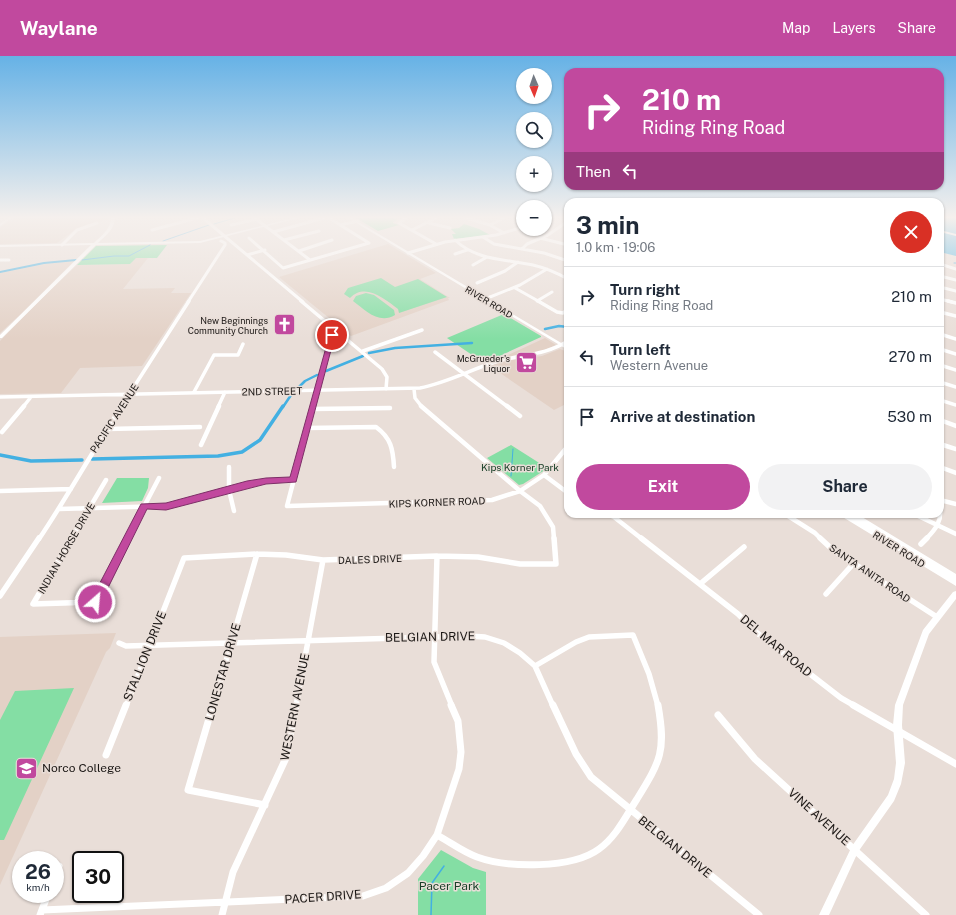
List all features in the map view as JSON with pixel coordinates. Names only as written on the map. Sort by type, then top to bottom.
[{"type":"main road","points":[[0,337],[81,258]]},
{"type":"main road","name":"RIVER ROAD","points":[[418,258],[564,342]]},
{"type":"main road","name":"RIVER ROAD","points":[[850,518],[956,583]]},
{"type":"main road","name":"RIVER ROAD","points":[[859,518],[956,577]]},
{"type":"main road","points":[[824,915],[855,849],[891,798],[896,788],[900,773],[901,759],[897,729],[897,715],[900,705],[926,632],[956,594]]},
{"type":"street","name":"PACIFIC AVENUE","points":[[0,596],[59,509],[88,458],[217,258]]},
{"type":"street","points":[[251,258],[384,371],[387,377],[386,389]]},
{"type":"street","points":[[273,258],[284,268],[317,258]]},
{"type":"street","points":[[473,265],[485,258]]},
{"type":"street","points":[[494,258],[547,269],[564,277]]},
{"type":"street","points":[[0,260],[9,260]]},
{"type":"street","points":[[477,283],[505,271],[518,262]]},
{"type":"street","points":[[944,265],[956,269]]},
{"type":"street","points":[[487,299],[515,288],[547,269]]},
{"type":"street","points":[[944,277],[956,280]]},
{"type":"street","points":[[515,288],[561,313],[564,311]]},
{"type":"street","points":[[944,288],[956,291]]},
{"type":"street","points":[[538,301],[552,292]]},
{"type":"street","points":[[944,300],[956,303]]},
{"type":"street","points":[[944,313],[956,316]]},
{"type":"street","points":[[365,354],[422,330]]},
{"type":"street","points":[[59,509],[166,506],[266,481],[293,480],[331,336],[339,332]]},
{"type":"street","points":[[944,335],[956,339]]},
{"type":"street","name":"2ND STREET","points":[[0,397],[292,390],[414,389],[439,385],[497,361],[541,354],[564,343]]},
{"type":"street","points":[[194,392],[214,355],[238,355],[243,344]]},
{"type":"street","points":[[944,350],[956,354]]},
{"type":"street","points":[[435,352],[520,416]]},
{"type":"street","points":[[944,366],[956,370]]},
{"type":"street","points":[[944,383],[956,387]]},
{"type":"street","points":[[414,389],[415,398],[420,404],[520,491]]},
{"type":"street","points":[[201,445],[225,392]]},
{"type":"street","points":[[2,432],[31,397]]},
{"type":"street","points":[[944,401],[956,405]]},
{"type":"street","points":[[312,409],[390,408]]},
{"type":"street","points":[[944,422],[956,426]]},
{"type":"street","points":[[107,429],[200,427]]},
{"type":"street","points":[[307,428],[376,427],[391,441],[394,466]]},
{"type":"street","points":[[944,445],[956,449]]},
{"type":"street","name":"KIPS KORNER ROAD","points":[[293,480],[287,506],[492,500],[520,491],[544,475],[564,451]]},
{"type":"street","points":[[229,467],[229,490],[234,511]]},
{"type":"street","points":[[944,469],[956,474]]},
{"type":"street","points":[[544,475],[564,490]]},
{"type":"street","points":[[144,506],[159,478]]},
{"type":"street","name":"INDIAN HORSE DRIVE","points":[[106,480],[33,604],[95,602],[144,506]]},
{"type":"street","points":[[0,491],[71,489]]},
{"type":"street","name":"DALES DRIVE","points":[[184,558],[257,554],[286,555],[323,560],[437,556],[478,557],[520,564],[556,564],[553,527],[550,520],[540,506],[520,491]]},
{"type":"street","points":[[944,501],[956,504]]},
{"type":"street","name":"DEL MAR ROAD","points":[[615,518],[738,614],[756,632],[841,698],[956,764]]},
{"type":"street","name":"SANTA ANITA ROAD","points":[[791,518],[815,533],[833,550],[937,617]]},
{"type":"street","points":[[923,518],[956,534]]},
{"type":"street","points":[[921,544],[939,525],[940,518]]},
{"type":"street","points":[[700,584],[744,547]]},
{"type":"street","name":"LONESTAR DRIVE","points":[[257,554],[188,790],[265,805]]},
{"type":"street","name":"PACER DRIVE","points":[[41,913],[363,896],[386,888],[408,873],[423,856],[437,835],[459,769],[461,752],[458,721],[434,662],[437,556]]},
{"type":"street","name":"STALLION DRIVE","points":[[106,755],[184,558]]},
{"type":"street","name":"WESTERN AVENUE","points":[[222,915],[233,872],[286,758],[323,560]]},
{"type":"street","points":[[826,594],[854,563]]},
{"type":"street","points":[[437,835],[477,857],[497,862],[557,862],[592,853],[608,840],[651,777],[658,763],[662,747],[659,713],[647,668],[633,635],[589,637],[576,642],[535,666]]},
{"type":"street","name":"BELGIAN DRIVE","points":[[119,643],[126,646],[435,637],[485,637],[504,643],[520,653],[535,666],[576,754],[591,777],[629,810],[759,915]]},
{"type":"street","name":"VINE AVENUE","points":[[718,715],[755,759],[926,915]]},
{"type":"street","points":[[41,913],[45,903]]},
{"type":"shaded area","points":[[135,258],[148,258],[123,289],[175,288],[171,293],[191,293],[142,366],[80,368],[61,393],[0,394],[0,341],[44,296],[77,265],[130,264]]},
{"type":"shaded area","points":[[341,258],[411,258],[436,273],[420,279],[450,298],[448,298],[449,300],[351,336],[279,277]]},
{"type":"shaded area","points":[[74,261],[0,333],[0,273],[45,264]]},
{"type":"shaded area","points":[[545,338],[556,345],[537,353],[499,359]]},
{"type":"shaded area","points":[[560,349],[564,350],[564,405],[554,410],[490,366],[505,361],[542,356]]},
{"type":"shaded area","name":"Norco College","points":[[116,633],[15,851],[12,851],[12,859],[0,885],[0,637]]},
{"type":"green space","points":[[84,258],[136,258],[130,264],[77,265]]},
{"type":"green space","points":[[381,278],[395,287],[418,279],[447,297],[399,313],[398,309],[375,294],[362,292],[356,293],[350,298],[344,294],[348,288]]},
{"type":"green space","points":[[366,293],[374,295],[394,310],[395,315],[389,318],[383,318],[372,315],[353,301],[356,296]]},
{"type":"green space","points":[[504,314],[541,337],[484,363],[447,338]]},
{"type":"green space","name":"Kips Korner Park","points":[[511,445],[544,466],[545,470],[519,485],[487,458]]},
{"type":"green space","points":[[117,478],[149,478],[148,488],[142,501],[102,503]]},
{"type":"green space","points":[[74,688],[4,840],[0,840],[0,720],[15,691]]},
{"type":"green space","name":"Pacer Park","points":[[441,850],[473,868],[486,872],[486,915],[418,915],[418,879]]},
{"type":"waterway","points":[[82,260],[97,258]]},
{"type":"waterway","points":[[0,272],[44,263],[76,260]]},
{"type":"waterway","points":[[545,329],[564,327]]},
{"type":"waterway","points":[[369,353],[395,348],[472,343]]},
{"type":"waterway","points":[[326,371],[363,356]]},
{"type":"waterway","points":[[298,388],[305,381],[317,375]]},
{"type":"waterway","points":[[283,407],[293,392]]},
{"type":"waterway","points":[[92,459],[218,456],[242,452],[260,440],[283,406]]},
{"type":"waterway","points":[[511,476],[513,449]]},
{"type":"waterway","points":[[0,455],[31,461],[82,460]]},
{"type":"waterway","points":[[431,915],[432,883],[444,866]]},
{"type":"place","name":"New Beginnings Community Church","points":[[284,325]]},
{"type":"place","name":"McGrueder's Liquor","points":[[526,363]]},
{"type":"place","name":"Norco College","points":[[26,768]]},
{"type":"route","points":[[95,602],[144,506],[166,506],[247,484],[266,481],[293,480],[332,335]]}]
